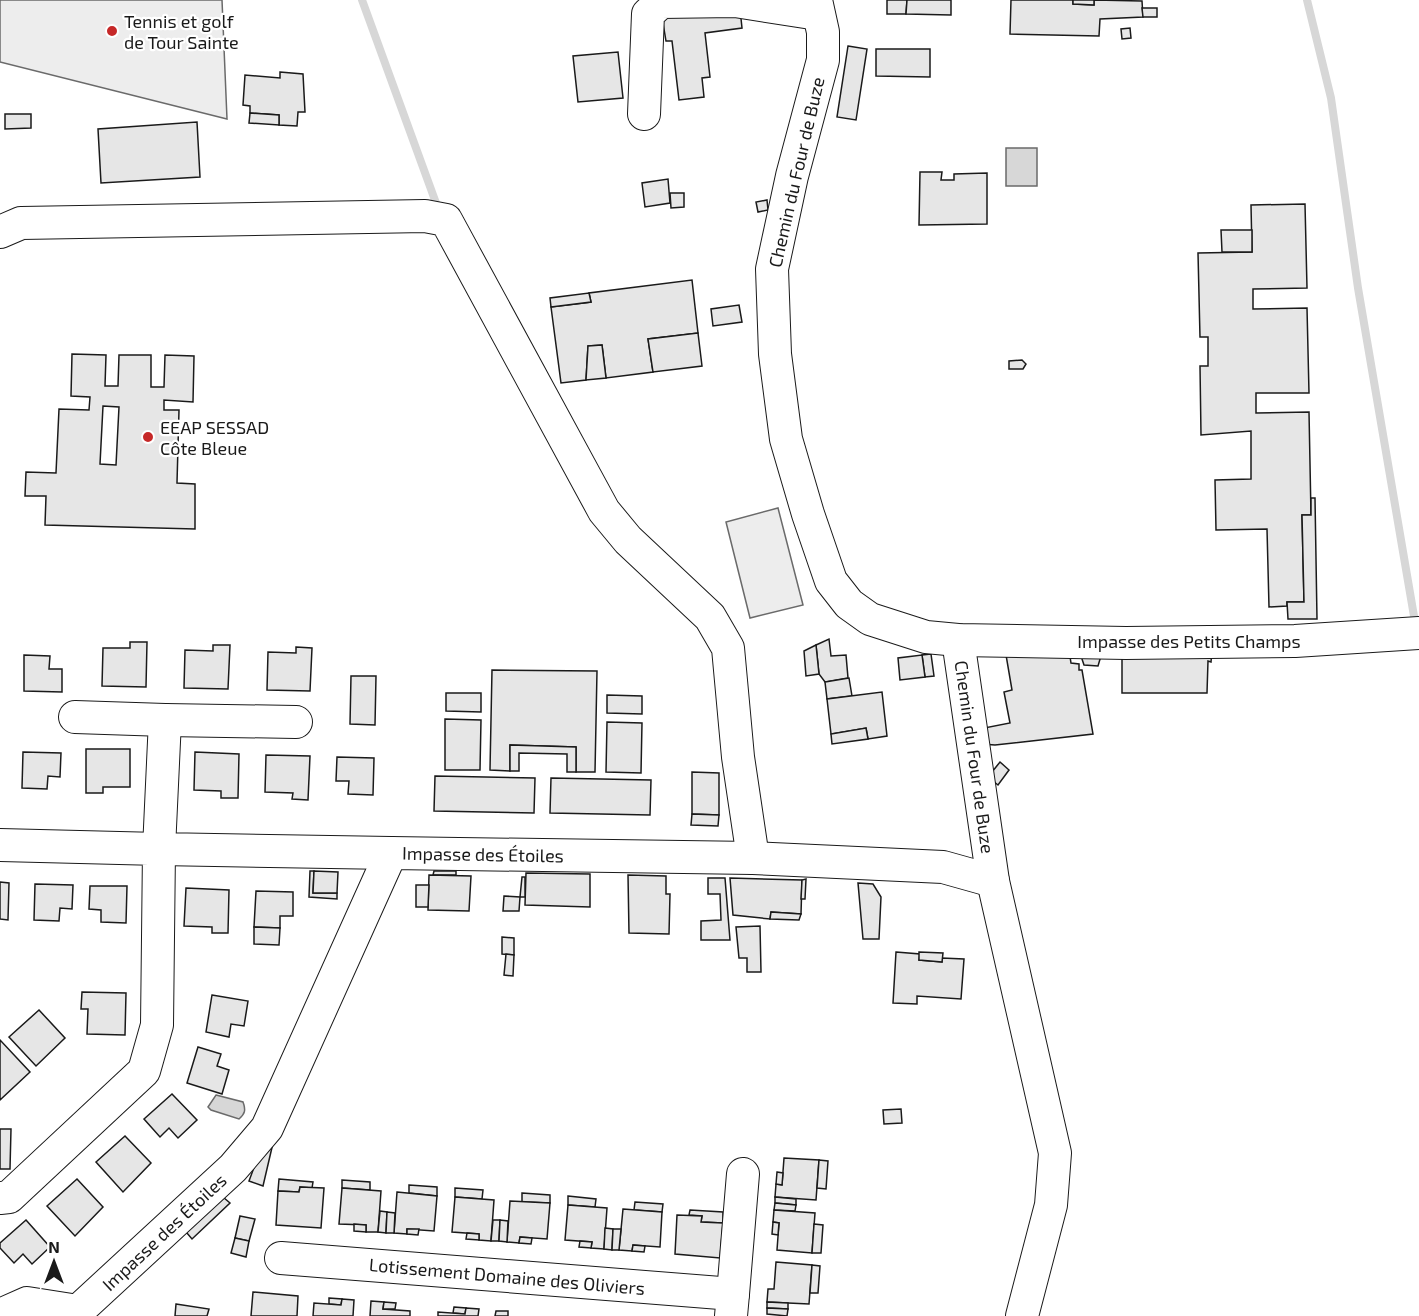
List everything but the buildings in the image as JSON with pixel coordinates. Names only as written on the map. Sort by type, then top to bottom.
[{"type":"street","points":[[644,114],[648,14],[662,2],[735,1],[817,7]]},
{"type":"street","name":"Chemin du Four de Buze","points":[[817,7],[823,32],[822,60],[792,176],[772,269],[775,354],[786,439],[831,581],[849,604],[870,619],[926,637],[958,640],[993,881],[1055,1153],[1051,1205],[1022,1316]]},
{"type":"street","points":[[0,232],[21,222],[425,216],[446,220],[604,511],[628,540],[710,617],[728,648],[738,757],[753,858]]},
{"type":"street","name":"Impasse des Petits Champs","points":[[958,640],[1295,641],[1419,633]]},
{"type":"street","points":[[75,717],[296,722]]},
{"type":"street","points":[[0,1198],[9,1197],[144,1071],[158,1025],[159,849],[165,720]]},
{"type":"street","points":[[0,845],[391,853]]},
{"type":"street","name":"Impasse des Étoiles","points":[[0,1315],[27,1303],[78,1313],[232,1168],[267,1128],[391,853],[753,858],[943,867],[993,881]]},
{"type":"street","name":"Lotissement Domaine des Oliviers","points":[[281,1258],[732,1305],[743,1174]]},
{"type":"shaded area","name":"Tennis et golf de Tour Sainte","points":[[0,0],[222,0],[227,119],[0,62]]},
{"type":"shaded area","points":[[1006,148],[1037,148],[1037,186],[1006,186]]},
{"type":"shaded area","points":[[778,508],[803,605],[750,618],[726,522]]},
{"type":"shaded area","points":[[216,1095],[243,1102],[245,1110],[243,1115],[239,1119],[211,1110],[208,1107]]},
{"type":"waterway","points":[[362,0],[436,203]]},
{"type":"waterway","points":[[1307,0],[1331,98],[1358,288],[1415,622]]},
{"type":"place","name":"Tennis et golf de Tour Sainte","points":[[112,31]]},
{"type":"place","name":"EEAP SESSAD Côte Bleue","points":[[148,437]]}]
